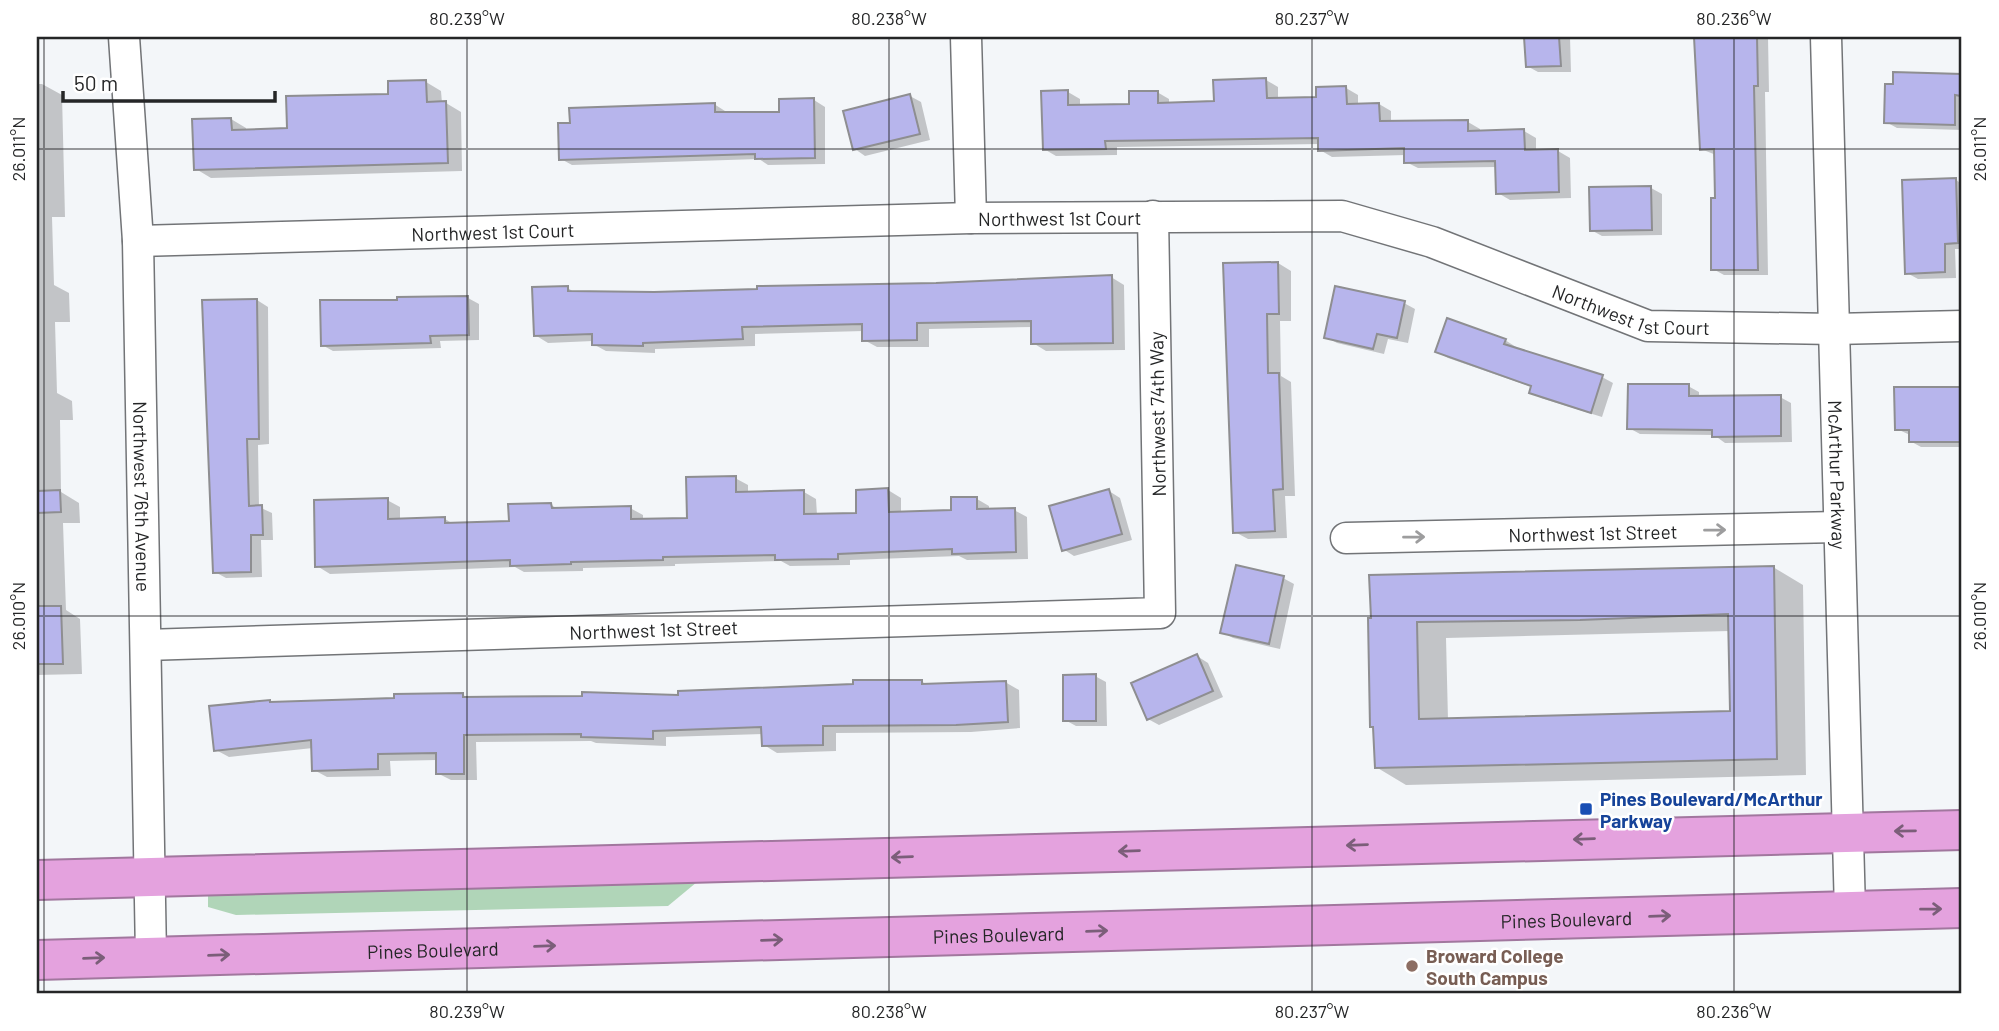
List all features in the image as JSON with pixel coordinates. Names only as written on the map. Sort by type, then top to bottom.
[{"type":"highway","points":[[37,880],[1962,830]]},
{"type":"highway","name":"Pines Boulevard","points":[[37,960],[1962,908]]},
{"type":"street","name":"Northwest 76th Avenue","points":[[124,37],[138,241],[151,956]]},
{"type":"street","points":[[966,37],[971,218]]},
{"type":"street","name":"McArthur Parkway","points":[[1826,37],[1850,911]]},
{"type":"street","name":"Northwest 74th Way","points":[[1153,216],[1160,613]]},
{"type":"street","name":"Northwest 1st Court","points":[[138,241],[971,218],[1342,216],[1432,243],[1648,326],[1834,329],[1962,326]]},
{"type":"street","name":"Northwest 1st Street","points":[[1346,538],[1839,527]]},
{"type":"street","name":"Northwest 1st Street","points":[[146,645],[1160,613]]},
{"type":"green space","points":[[697,882],[668,906],[236,915],[208,907],[208,893]]},
{"type":"building","points":[[1524,37],[1559,37],[1561,66],[1526,67]]},
{"type":"building","points":[[1694,37],[1757,37],[1758,86],[1754,86],[1758,270],[1711,270],[1711,198],[1715,198],[1714,149],[1700,150]]},
{"type":"building","points":[[1893,72],[1962,74],[1961,96],[1955,95],[1955,125],[1884,123],[1885,84],[1893,84]]},
{"type":"building","points":[[1266,78],[1267,98],[1316,97],[1316,87],[1346,86],[1347,104],[1379,103],[1380,121],[1468,120],[1468,131],[1524,129],[1525,150],[1558,149],[1559,192],[1496,194],[1495,161],[1404,163],[1404,148],[1318,151],[1318,138],[1105,141],[1106,149],[1043,150],[1041,91],[1068,90],[1068,105],[1129,104],[1129,91],[1158,91],[1158,103],[1214,101],[1213,80]]},
{"type":"building","points":[[426,80],[427,102],[446,101],[448,163],[194,170],[192,119],[231,118],[232,130],[287,128],[286,96],[388,94],[388,81]]},
{"type":"building","points":[[910,94],[920,134],[853,150],[843,111]]},
{"type":"building","points":[[814,98],[815,158],[755,159],[755,154],[559,160],[558,123],[570,123],[569,108],[715,103],[715,112],[779,112],[779,99]]},
{"type":"building","points":[[1956,178],[1958,243],[1945,244],[1945,272],[1905,274],[1902,180]]},
{"type":"building","points":[[1651,186],[1652,230],[1590,231],[1589,187]]},
{"type":"building","points":[[1278,262],[1279,314],[1267,314],[1268,373],[1279,373],[1283,489],[1273,490],[1275,531],[1233,533],[1223,263]]},
{"type":"building","points":[[1112,275],[1113,343],[1031,344],[1031,321],[917,323],[917,340],[862,341],[862,324],[742,327],[743,339],[643,343],[643,346],[592,345],[592,334],[534,336],[532,287],[568,286],[568,291],[654,292],[757,289],[757,286],[936,283]]},
{"type":"building","points":[[1335,286],[1405,301],[1397,338],[1377,334],[1373,349],[1324,338]]},
{"type":"building","points":[[468,296],[469,335],[430,336],[431,343],[321,346],[320,300]]},
{"type":"building","points":[[257,299],[259,439],[247,439],[249,506],[262,505],[263,535],[251,535],[251,572],[213,573],[202,300]]},
{"type":"building","points":[[1447,318],[1506,339],[1504,344],[1603,375],[1591,413],[1529,393],[1531,386],[1435,352]]},
{"type":"building","points":[[1628,384],[1689,384],[1689,396],[1781,395],[1781,436],[1712,437],[1712,430],[1627,429]]},
{"type":"building","points":[[1894,387],[1962,387],[1962,442],[1909,442],[1909,430],[1895,430]]},
{"type":"building","points":[[736,476],[736,492],[804,490],[804,514],[856,513],[856,490],[888,488],[889,512],[951,510],[951,497],[977,497],[977,509],[1015,508],[1016,552],[952,554],[952,549],[838,554],[838,559],[775,560],[775,555],[663,557],[663,560],[510,566],[510,560],[315,567],[314,500],[388,498],[388,519],[445,517],[445,523],[509,521],[508,504],[551,503],[552,508],[631,506],[631,519],[687,518],[686,477]]},
{"type":"building","points":[[1109,489],[1122,534],[1062,551],[1049,506]]},
{"type":"building","points":[[60,490],[61,512],[37,513],[37,491]]},
{"type":"building","points":[[1236,565],[1284,576],[1269,644],[1220,633]]},
{"type":"building","points":[[1774,566],[1777,759],[1375,768],[1373,727],[1370,727],[1369,575]],"holes":[[[1728,614],[1730,711],[1419,719],[1417,622],[1580,620]]]},
{"type":"building","points":[[37,606],[61,606],[63,664],[37,664]]},
{"type":"building","points":[[1197,654],[1213,691],[1147,720],[1131,683]]},
{"type":"building","points":[[1096,674],[1096,721],[1063,721],[1063,675]]},
{"type":"building","points":[[853,680],[922,680],[922,684],[1006,681],[1008,722],[823,726],[823,745],[762,746],[761,727],[653,731],[653,739],[581,737],[581,734],[464,735],[464,774],[436,774],[436,753],[378,754],[378,769],[312,771],[311,740],[214,751],[209,706],[270,700],[394,698],[394,694],[463,693],[463,697],[582,696],[582,692],[678,695],[678,691],[853,684]]},
{"type":"place","name":"Pines Boulevard/McArthur Parkway","points":[[1586,809]]},
{"type":"place","name":"Broward College South Campus","points":[[1412,966]]}]
